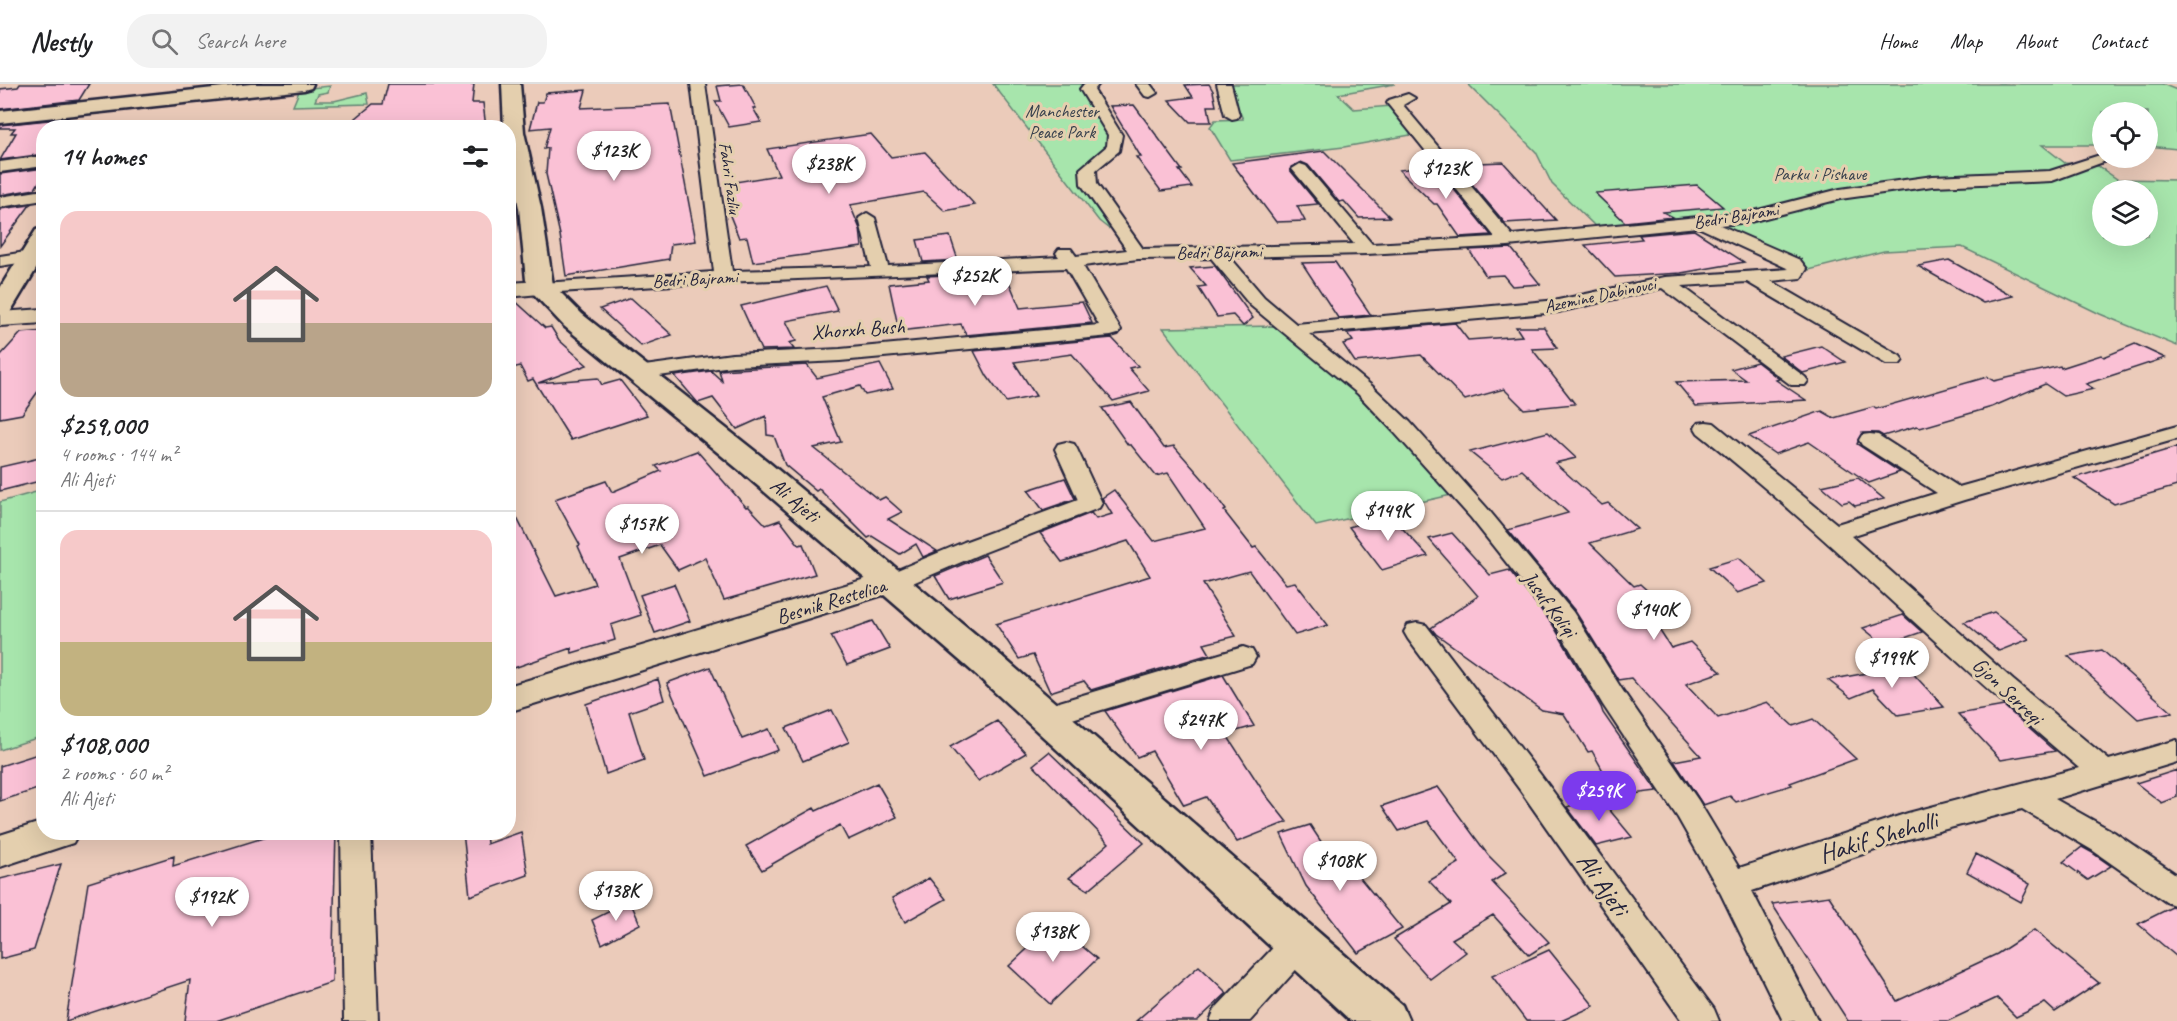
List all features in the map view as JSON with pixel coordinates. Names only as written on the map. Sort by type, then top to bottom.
[{"type":"main road","points":[[0,117],[304,84]]},
{"type":"main road","points":[[512,84],[514,120]]},
{"type":"main road","points":[[111,120],[121,104]]},
{"type":"main road","points":[[516,142],[530,208],[538,280],[525,289]]},
{"type":"main road","points":[[0,309],[36,248]]},
{"type":"main road","name":"Ali Ajeti","points":[[525,289],[573,320],[755,467],[892,582],[1046,716],[1385,1021]]},
{"type":"street","name":"Fahri Fazliu","points":[[698,84],[724,277]]},
{"type":"street","points":[[1092,84],[1087,89],[1115,135],[1114,148],[1088,169],[1089,184],[1124,231],[1137,254]]},
{"type":"street","points":[[1224,84],[1233,115]]},
{"type":"street","points":[[1408,98],[1394,103],[1508,241]]},
{"type":"street","name":"Bedri Bajrami","points":[[525,289],[724,277],[881,272],[1068,257],[1367,249],[1508,241],[1750,217],[1840,194],[1933,181],[2052,176],[2092,161]]},
{"type":"street","points":[[0,167],[36,162]]},
{"type":"street","points":[[1300,169],[1367,249]]},
{"type":"street","points":[[0,202],[36,196]]},
{"type":"street","points":[[867,218],[881,272]]},
{"type":"street","name":"Azemine Dabinovci","points":[[1292,330],[1558,306],[1665,282],[1795,274],[1798,269],[1794,264],[1701,222]]},
{"type":"street","points":[[0,261],[36,246]]},
{"type":"street","name":"Jusuf Koliqi","points":[[1216,252],[1257,301],[1365,390],[1402,426],[1479,513],[1564,618],[1613,698],[1688,809],[1732,884],[1801,1021]]},
{"type":"street","name":"Xhorxh Bush","points":[[637,373],[732,360],[840,355],[1111,330],[1068,257]]},
{"type":"street","points":[[1751,277],[1893,360]]},
{"type":"street","points":[[1665,282],[1798,381]]},
{"type":"street","points":[[0,319],[36,317]]},
{"type":"street","name":"Gjon Serreqi","points":[[1706,428],[1774,480],[1836,533],[2050,730],[2104,772]]},
{"type":"street","points":[[1836,533],[1956,495],[2177,432]]},
{"type":"street","points":[[1870,440],[1956,495]]},
{"type":"street","name":"Besnik Restelica","points":[[516,697],[892,582],[1091,502],[1066,449]]},
{"type":"street","name":"Ali Ajeti","points":[[1417,632],[1530,782],[1702,1021]]},
{"type":"street","points":[[1046,716],[1243,657]]},
{"type":"street","name":"Hakif Sheholli","points":[[1732,884],[1908,826],[2174,754]]},
{"type":"street","points":[[2025,796],[2103,841],[2177,892]]},
{"type":"street","points":[[0,851],[36,840]]},
{"type":"street","points":[[356,840],[361,1021]]},
{"type":"street","points":[[1227,1021],[1299,943]]},
{"type":"street","points":[[1346,986],[1340,1005],[1350,1021]]},
{"type":"green space","name":"Manchester Peace Park","points":[[993,84],[1087,84],[1080,89],[1111,136],[1110,144],[1083,167],[1109,229],[1099,221]]},
{"type":"green space","points":[[1227,84],[1395,84],[1338,94],[1354,109],[1392,106],[1416,134],[1344,147],[1230,160],[1210,127],[1215,120],[1243,119]]},
{"type":"green space","name":"Parku i Pishave","points":[[1468,84],[2162,84],[2177,90],[2177,149],[2158,147],[2158,102],[2092,102],[2092,145],[2042,145],[2065,163],[2101,168],[2117,179],[2177,180],[2177,346],[2100,314],[1962,247],[1884,251],[1809,270],[1722,226],[1596,227],[1552,184],[1536,152]]},
{"type":"green space","points":[[330,86],[328,92],[318,94],[315,101],[334,101],[367,93],[369,104],[293,106],[300,89]]},
{"type":"green space","points":[[1276,326],[1366,395],[1451,495],[1316,526],[1163,328]]},
{"type":"green space","points":[[36,492],[36,738],[0,750],[0,502]]},
{"type":"building","points":[[20,84],[89,84],[79,100],[0,109],[0,89],[18,87]]},
{"type":"building","points":[[388,84],[474,84],[472,103],[483,103],[485,120],[354,120],[373,104],[383,104]]},
{"type":"building","points":[[743,84],[761,122],[729,127],[715,101],[721,101],[717,86]]},
{"type":"building","points":[[1209,84],[1216,106],[1208,106],[1211,122],[1190,122],[1169,100],[1193,97],[1185,85]]},
{"type":"building","points":[[586,90],[581,108],[670,104],[696,241],[671,244],[669,259],[566,276],[560,235],[546,174],[548,148],[544,149],[550,127],[530,129],[537,102],[543,102],[546,93]]},
{"type":"building","points":[[1134,105],[1192,187],[1161,191],[1136,157],[1141,157],[1110,106]]},
{"type":"building","points":[[36,121],[36,155],[0,160],[16,133],[11,133],[15,128],[0,128],[0,125]]},
{"type":"building","points":[[871,134],[891,157],[925,152],[975,205],[945,211],[924,192],[850,205],[860,229],[862,247],[753,262],[747,237],[739,238],[729,213],[735,212],[729,183],[779,175],[767,149]]},
{"type":"building","points":[[1324,151],[1390,217],[1359,218],[1344,201],[1339,202],[1308,165],[1301,162],[1291,167],[1290,170],[1318,204],[1297,206],[1305,221],[1276,222],[1232,163]]},
{"type":"building","points":[[1503,162],[1556,220],[1505,223],[1455,164]]},
{"type":"building","points":[[1435,166],[1491,235],[1460,237],[1437,204],[1434,204],[1399,170]]},
{"type":"building","points":[[36,169],[36,187],[0,195],[0,174]]},
{"type":"building","points":[[1697,185],[1723,207],[1663,212],[1673,217],[1625,222],[1595,193]]},
{"type":"building","points":[[30,205],[0,246],[0,209]]},
{"type":"building","points":[[1694,230],[1744,262],[1681,273],[1615,277],[1585,245],[1642,239],[1639,235]]},
{"type":"building","points":[[950,236],[958,260],[923,262],[917,240]]},
{"type":"building","points":[[1511,248],[1540,284],[1512,286],[1503,275],[1486,276],[1469,250]]},
{"type":"building","points":[[1949,260],[2013,296],[1983,303],[1918,266]]},
{"type":"building","points":[[1335,262],[1371,315],[1338,318],[1302,263]]},
{"type":"building","points":[[1215,266],[1253,318],[1243,326],[1233,315],[1217,317],[1198,287],[1206,286],[1190,268]]},
{"type":"building","points":[[963,274],[966,282],[1007,277],[1020,308],[1082,302],[1092,323],[966,335],[961,324],[899,331],[889,284],[929,280],[927,276]]},
{"type":"building","points":[[826,286],[838,311],[786,321],[796,341],[789,343],[794,349],[761,350],[741,306]]},
{"type":"building","points":[[631,298],[672,335],[641,346],[600,309]]},
{"type":"building","points":[[516,302],[545,328],[551,327],[559,340],[587,365],[538,383],[598,378],[602,385],[620,380],[647,415],[571,440],[533,379],[528,381],[520,366],[516,367]]},
{"type":"building","points":[[1455,323],[1468,340],[1522,336],[1516,327],[1544,327],[1557,348],[1532,349],[1575,404],[1524,409],[1504,389],[1465,400],[1421,355],[1355,362],[1343,344],[1353,341],[1347,333]]},
{"type":"building","points":[[36,332],[36,394],[22,414],[0,418],[0,356],[21,333]]},
{"type":"building","points":[[1112,338],[1138,366],[1129,368],[1149,391],[1113,401],[1072,354],[1014,362],[1036,396],[1006,402],[987,376],[974,351]]},
{"type":"building","points":[[2135,344],[2165,358],[2086,384],[2094,389],[2063,396],[2045,384],[1992,407],[1920,428],[1917,426],[1883,436],[1878,433],[1862,433],[1857,444],[1900,472],[1869,483],[1809,442],[1775,454],[1749,436],[1822,411],[1834,418],[1873,407],[1876,409],[1987,377],[1994,381],[2060,366],[2061,368],[2101,355],[2104,357]]},
{"type":"building","points":[[1821,346],[1845,362],[1803,373],[1781,356]]},
{"type":"building","points":[[1757,362],[1779,379],[1776,380],[1806,400],[1696,406],[1676,382],[1746,380],[1731,369]]},
{"type":"building","points":[[880,364],[893,389],[865,395],[860,386],[822,397],[841,442],[814,448],[879,500],[885,497],[902,512],[888,519],[937,551],[923,557],[916,544],[900,554],[872,536],[868,538],[819,489],[816,491],[785,465],[774,436],[767,435],[766,416],[737,429],[713,398],[698,403],[675,376],[711,371],[722,381],[719,370],[807,365],[817,378]]},
{"type":"building","points":[[1131,402],[1164,448],[1174,446],[1208,485],[1226,510],[1224,511],[1253,548],[1256,547],[1286,584],[1295,582],[1328,625],[1295,635],[1249,571],[1203,584],[1236,636],[1204,644],[1210,654],[1091,690],[1084,681],[1050,692],[1033,655],[1019,659],[996,624],[1150,576],[1128,541],[1062,562],[1040,533],[1091,513],[1096,519],[1112,514],[1102,498],[1114,490],[1154,541],[1205,528],[1168,473],[1156,476],[1131,445],[1128,445],[1102,408]]},
{"type":"building","points":[[1548,432],[1576,458],[1555,463],[1602,505],[1608,503],[1637,529],[1590,543],[1634,586],[1640,584],[1661,603],[1645,608],[1671,648],[1690,642],[1721,672],[1686,684],[1718,718],[1767,702],[1793,726],[1813,719],[1856,759],[1790,783],[1792,785],[1736,802],[1730,796],[1703,805],[1674,761],[1701,756],[1631,678],[1618,680],[1575,611],[1508,530],[1568,513],[1522,470],[1502,478],[1470,452]]},
{"type":"building","points":[[2177,447],[2177,486],[2114,504],[2074,478]]},
{"type":"building","points":[[697,451],[746,507],[748,506],[766,525],[780,520],[799,545],[803,544],[815,574],[724,600],[705,558],[678,570],[660,545],[620,559],[641,615],[611,625],[615,640],[572,653],[571,648],[516,667],[516,516],[556,596],[595,584],[578,546],[580,545],[555,499],[606,481],[612,492],[661,471],[656,466]]},
{"type":"building","points":[[36,459],[36,482],[0,491],[0,467]]},
{"type":"building","points":[[1065,478],[1075,499],[1043,510],[1028,490]]},
{"type":"building","points":[[1858,478],[1884,499],[1855,506],[1849,501],[1842,503],[1822,486]]},
{"type":"building","points":[[1390,515],[1428,556],[1382,570],[1349,527]]},
{"type":"building","points":[[1452,533],[1490,575],[1509,570],[1553,625],[1603,713],[1657,791],[1617,796],[1592,751],[1588,752],[1564,714],[1542,710],[1436,634],[1431,628],[1478,596],[1429,539]]},
{"type":"building","points":[[985,555],[1003,582],[949,599],[935,576]]},
{"type":"building","points":[[1739,558],[1767,583],[1737,593],[1709,567]]},
{"type":"building","points":[[674,584],[690,621],[655,633],[640,595]]},
{"type":"building","points":[[1994,612],[2029,639],[1999,651],[1964,622]]},
{"type":"building","points":[[1903,615],[1922,632],[1884,645],[1863,628]]},
{"type":"building","points":[[873,621],[890,649],[847,665],[831,636]]},
{"type":"building","points":[[2102,650],[2172,712],[2138,719],[2068,656]]},
{"type":"building","points":[[1906,666],[1944,707],[1898,715],[1873,689],[1851,698],[1828,680]]},
{"type":"building","points":[[710,667],[742,739],[769,729],[778,750],[708,776],[667,683]]},
{"type":"building","points":[[1223,675],[1254,726],[1226,734],[1265,794],[1287,822],[1237,842],[1206,797],[1184,805],[1152,751],[1137,757],[1105,711]]},
{"type":"building","points":[[658,679],[664,700],[629,712],[644,760],[606,774],[586,704]]},
{"type":"building","points":[[2004,706],[2055,751],[2001,760],[1958,714]]},
{"type":"building","points":[[832,710],[849,742],[803,761],[786,728]]},
{"type":"building","points":[[997,721],[1026,753],[978,781],[950,747]]},
{"type":"building","points":[[1049,752],[1144,843],[1088,890],[1069,878],[1109,843],[1033,765]]},
{"type":"building","points":[[36,755],[36,790],[0,801],[0,766]]},
{"type":"building","points":[[2177,770],[2177,797],[2162,803],[2136,783]]},
{"type":"building","points":[[877,783],[897,817],[848,840],[840,825],[762,870],[746,846],[814,808],[816,811]]},
{"type":"building","points":[[1438,787],[1488,855],[1506,873],[1492,882],[1549,942],[1529,955],[1493,915],[1452,939],[1466,952],[1430,979],[1394,939],[1451,904],[1429,881],[1459,863],[1428,821],[1399,831],[1382,806]]},
{"type":"building","points":[[1598,796],[1632,837],[1596,846],[1567,807]]},
{"type":"building","points":[[1310,825],[1341,872],[1351,867],[1402,929],[1358,953],[1306,886],[1281,834]]},
{"type":"building","points":[[521,832],[528,875],[470,896],[464,840],[487,840],[487,844],[498,840],[516,840],[516,834]]},
{"type":"building","points":[[256,840],[336,840],[332,982],[216,1021],[185,1021],[190,980],[66,1021],[88,883],[174,856],[173,866]]},
{"type":"building","points":[[2082,847],[2111,866],[2088,880],[2063,862]]},
{"type":"building","points":[[1976,854],[2030,884],[2021,902],[1967,872]]},
{"type":"building","points":[[61,864],[34,950],[0,959],[0,879]]},
{"type":"building","points":[[929,878],[946,899],[905,922],[892,898]]},
{"type":"building","points":[[1829,896],[1897,1001],[1997,954],[2034,930],[2099,983],[2055,1012],[2045,1003],[2016,1017],[1997,998],[1948,1021],[1848,1021],[1772,904]]},
{"type":"building","points":[[630,901],[640,924],[602,944],[592,920]]},
{"type":"building","points":[[2172,907],[2177,908],[2177,957],[2138,924]]},
{"type":"building","points":[[1055,923],[1097,959],[1050,1004],[1009,966]]},
{"type":"building","points":[[1549,950],[1594,1006],[1561,1021],[1526,1021],[1492,976]]},
{"type":"building","points":[[1199,966],[1227,993],[1197,1021],[1136,1021]]}]
